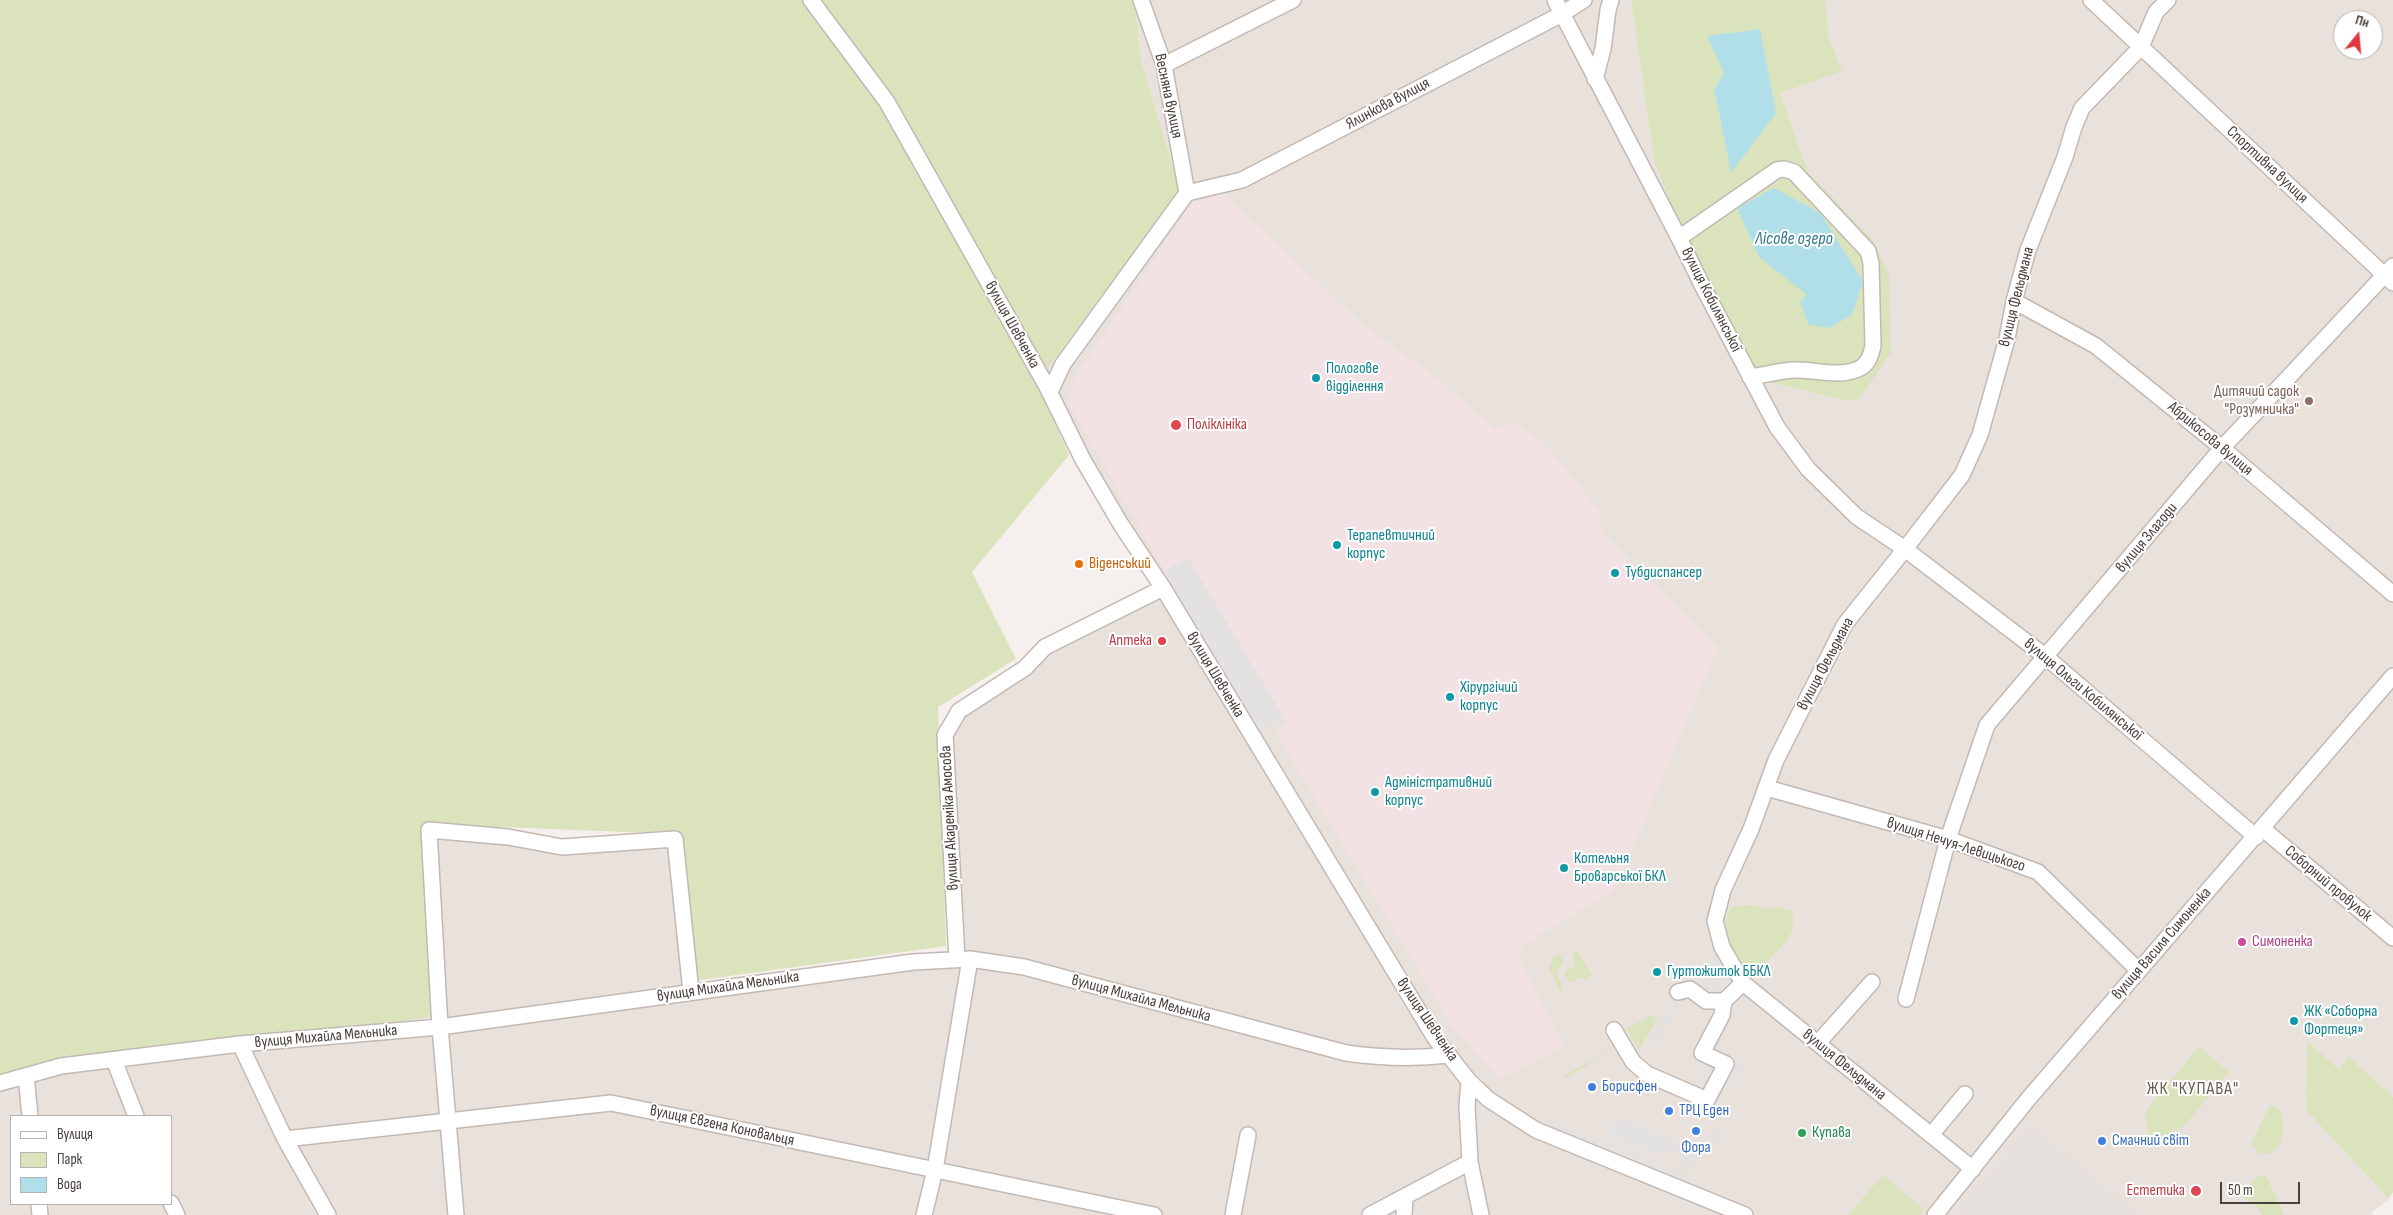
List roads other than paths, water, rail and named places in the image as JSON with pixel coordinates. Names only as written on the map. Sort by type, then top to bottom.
[{"type":"street","name":"вулиця Шевченка","points":[[811,0],[887,102],[1048,389],[1083,460],[1120,523],[1163,588],[1418,1012],[1449,1055],[1469,1081],[1488,1099],[1536,1130],[1745,1215]]},
{"type":"street","name":"Весняна вулиця","points":[[1141,0],[1164,65],[1187,193]]},
{"type":"street","points":[[1164,65],[1293,0]]},
{"type":"street","name":"вулиця Кобилянської","points":[[1555,0],[1679,238],[1702,287],[1777,427],[1808,469],[1857,517],[1906,550]]},
{"type":"street","name":"Ялинкова вулиця","points":[[1187,193],[1242,180],[1562,14],[1584,0]]},
{"type":"street","points":[[1595,79],[1612,0]]},
{"type":"street","name":"Спортивна вулиця","points":[[2091,0],[2390,275]]},
{"type":"street","name":"вулиця Фельдмана","points":[[1973,1169],[1743,983],[1722,947],[1715,921],[1723,890],[1767,788],[1776,760],[1845,624],[1906,550],[1962,475],[1980,435],[2007,339],[2014,301],[2028,250],[2065,158],[2082,108],[2140,47],[2156,12],[2168,0]]},
{"type":"street","points":[[1679,238],[1777,170],[1784,169],[1794,172],[1868,250],[1871,263],[1873,346],[1870,358],[1864,366],[1853,370],[1821,372],[1793,370],[1750,377]]},
{"type":"street","points":[[1048,389],[1063,364],[1187,193]]},
{"type":"street","name":"вулиця Злагоди","points":[[1906,999],[1948,840],[1987,725],[2222,448],[2390,275]]},
{"type":"street","name":"Абрикосова вулиця","points":[[2014,301],[2096,346],[2222,448],[2393,594]]},
{"type":"street","name":"вулиця Ольги Кобилянської","points":[[1906,550],[2046,656],[2260,833]]},
{"type":"street","name":"вулиця Академіка Амосова","points":[[924,1215],[935,1170],[964,959],[945,735],[959,711],[1024,668],[1045,647],[1163,588]]},
{"type":"street","name":"вулиця Василя Симоненка","points":[[1935,1215],[2029,1098],[2138,970],[2260,833],[2393,676]]},
{"type":"street","name":"вулиця Нечуя-Левицького","points":[[1767,788],[1948,840],[2038,872],[2138,970]]},
{"type":"street","points":[[456,1215],[440,1027],[429,830],[508,837],[562,847],[675,839],[691,992]]},
{"type":"street","name":"Соборний провулок","points":[[2260,833],[2393,938]]},
{"type":"street","name":"вулиця Михайла Мельника","points":[[0,1083],[61,1066],[240,1044],[440,1027],[914,962],[964,959],[1024,967],[1346,1053],[1377,1057],[1418,1058],[1449,1055]]},
{"type":"street","points":[[1818,1043],[1872,982]]},
{"type":"street","points":[[1614,1030],[1633,1062],[1647,1074],[1707,1100],[1726,1064],[1702,1053],[1722,1014],[1724,1001],[1743,983]]},
{"type":"street","points":[[1678,992],[1690,989],[1706,1001],[1724,1001]]},
{"type":"street","points":[[240,1044],[285,1139],[328,1215]]},
{"type":"street","points":[[114,1060],[136,1115]]},
{"type":"street","points":[[26,1076],[30,1115]]},
{"type":"street","points":[[1469,1081],[1467,1106],[1470,1162],[1481,1215]]},
{"type":"street","points":[[1931,1136],[1965,1094]]},
{"type":"street","name":"вулиця Євгена Коновальця","points":[[285,1139],[611,1103],[1154,1215]]},
{"type":"street","points":[[1233,1215],[1248,1135]]},
{"type":"street","points":[[1370,1215],[1470,1162]]},
{"type":"street","points":[[1404,1215],[1405,1197]]},
{"type":"water","points":[[1760,29],[1776,113],[1731,173],[1714,89],[1724,73],[1707,36]]},
{"type":"water","name":"Лісове озеро","points":[[1774,188],[1820,213],[1863,281],[1852,315],[1829,328],[1808,324],[1800,301],[1807,295],[1759,257],[1737,208]]},
{"type":"place","name":"Пологове відділення","points":[[1316,378]]},
{"type":"place","name":"Дитячий садок \"Розумничка\"","points":[[2309,401]]},
{"type":"place","name":"Поліклініка","points":[[1176,425]]},
{"type":"place","name":"Терапевтичний корпус","points":[[1337,545]]},
{"type":"place","name":"Віденський","points":[[1079,564]]},
{"type":"place","name":"Тубдиспансер","points":[[1615,573]]},
{"type":"place","name":"Аптека","points":[[1162,641]]},
{"type":"place","name":"Хірургічий корпус","points":[[1450,697]]},
{"type":"place","name":"Адміністративний корпус","points":[[1375,792]]},
{"type":"place","name":"Котельня Броварської БКЛ","points":[[1564,868]]},
{"type":"place","name":"Симоненка","points":[[2242,942]]},
{"type":"place","name":"Гуртожиток ББКЛ","points":[[1657,972]]},
{"type":"place","name":"ЖК «Соборна Фортеця»","points":[[2294,1021]]},
{"type":"place","name":"Борисфен","points":[[1592,1087]]},
{"type":"place","name":"ТРЦ Еден","points":[[1669,1111]]},
{"type":"place","name":"Фора","points":[[1696,1131]]},
{"type":"place","name":"Купава","points":[[1802,1133]]},
{"type":"place","name":"Смачний світ","points":[[2102,1141]]},
{"type":"place","name":"Естетика","points":[[2196,1191]]},
{"type":"district","name":"ЖК \"КУПАВА\"","points":[[2193,1089]]}]
